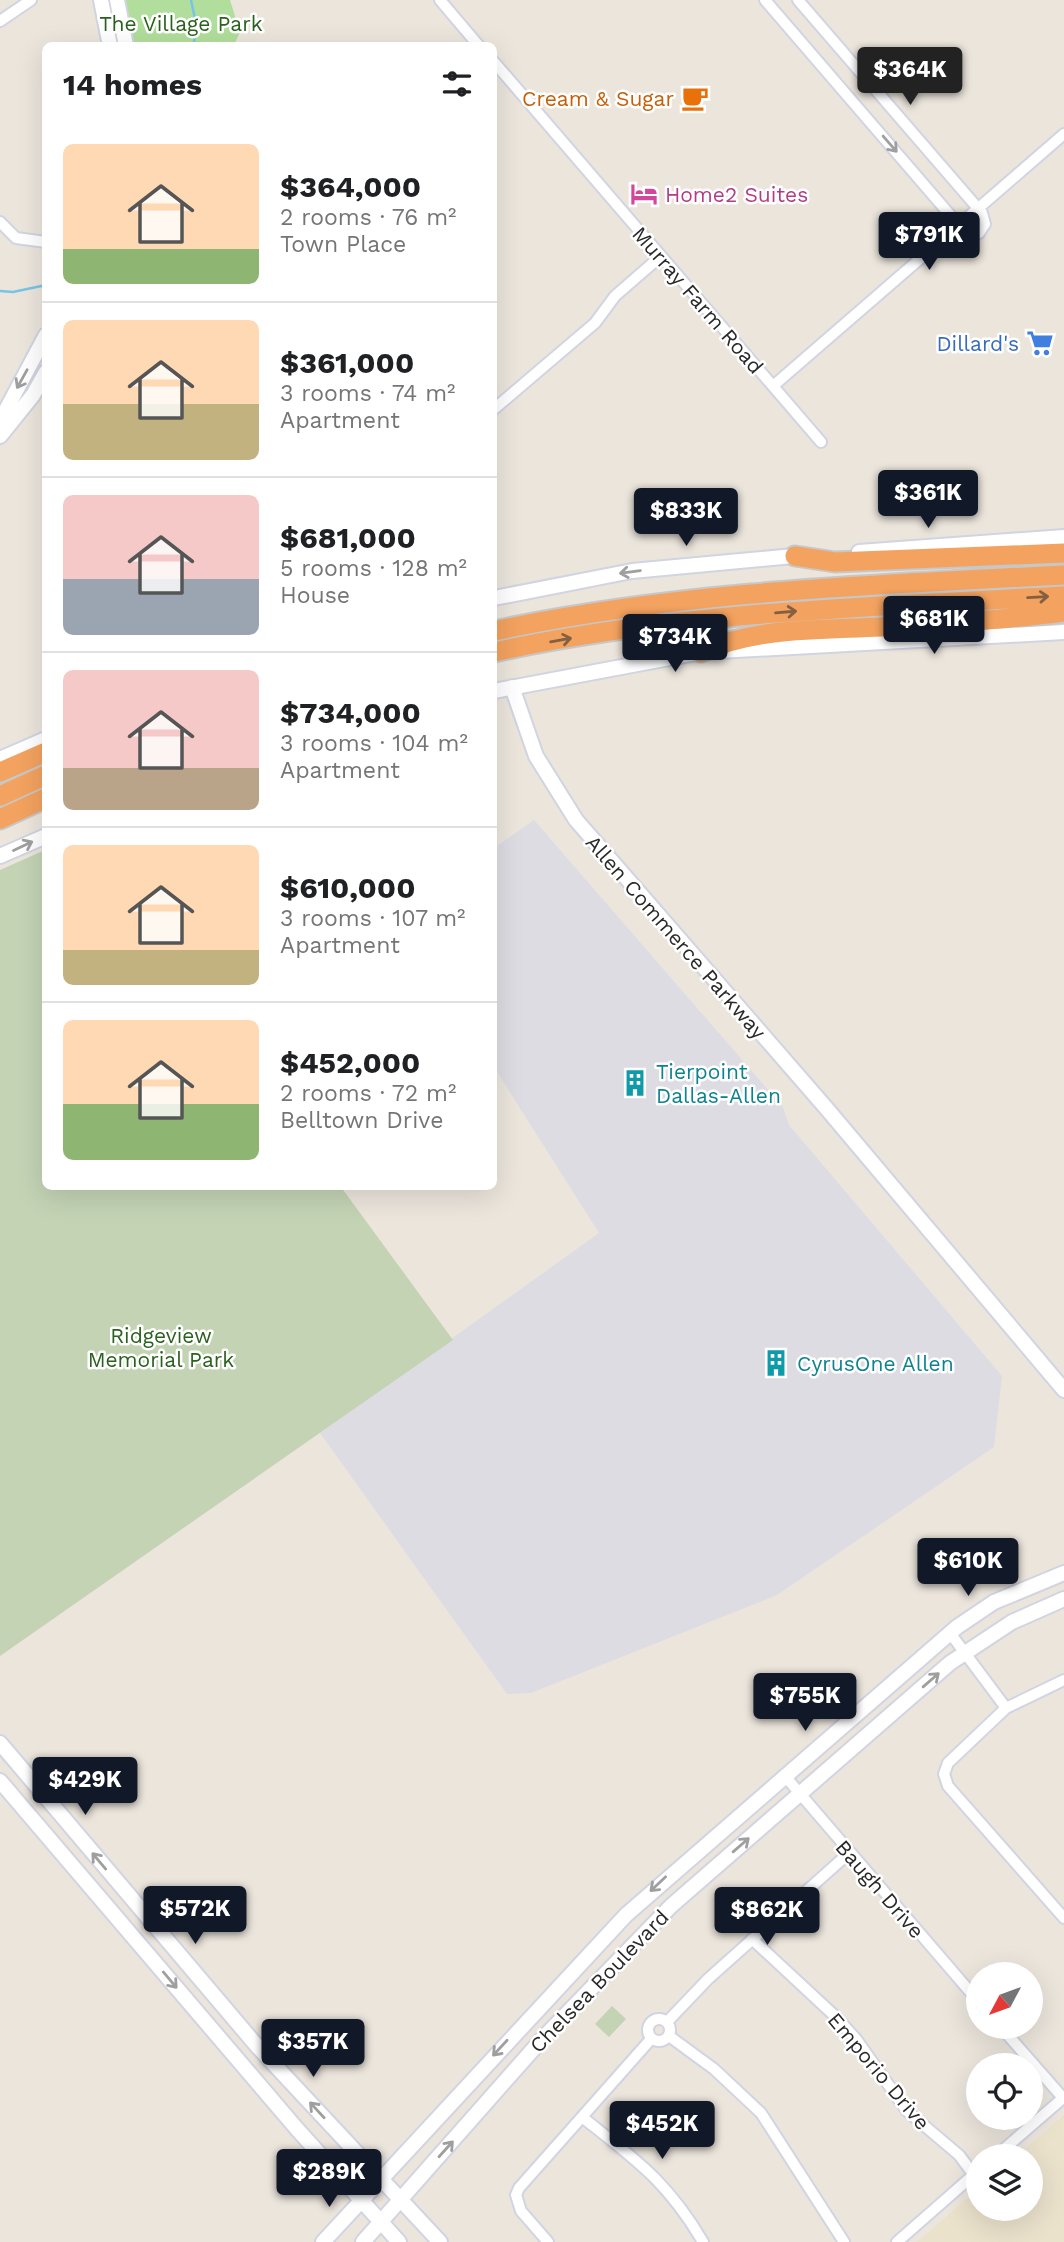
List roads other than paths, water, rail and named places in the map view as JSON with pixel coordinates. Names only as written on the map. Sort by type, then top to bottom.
[{"type":"highway","points":[[795,556],[835,562],[1064,553]]},
{"type":"highway","points":[[497,630],[598,612],[741,594],[1064,575]]},
{"type":"highway","points":[[497,651],[601,632],[721,617],[1064,596]]},
{"type":"highway","points":[[701,652],[731,639],[761,634],[938,624],[1064,611]]},
{"type":"highway","points":[[0,772],[42,754]]},
{"type":"highway","points":[[0,796],[42,777]]},
{"type":"highway","points":[[0,819],[39,803]]},
{"type":"main road","points":[[101,0],[109,42]]},
{"type":"main road","points":[[117,0],[125,42]]},
{"type":"main road","points":[[0,421],[42,342]]},
{"type":"main road","points":[[0,436],[33,395],[42,379]]},
{"type":"main road","points":[[497,597],[619,573],[795,556],[1064,537]]},
{"type":"main road","points":[[497,690],[701,652],[1064,632]]},
{"type":"main road","name":"Allen Commerce Parkway","points":[[512,687],[536,756],[576,820],[827,1109],[1064,1390]]},
{"type":"main road","points":[[0,759],[42,741]]},
{"type":"main road","points":[[0,856],[42,838]]},
{"type":"main road","points":[[950,1633],[994,1602],[1064,1573]]},
{"type":"main road","name":"Chelsea Boulevard","points":[[363,2242],[537,2045],[631,1944],[964,1652],[1012,1622],[1064,1599]]},
{"type":"main road","name":"Chelsea Boulevard","points":[[323,2242],[626,1915],[916,1659],[950,1633]]},
{"type":"main road","points":[[0,1743],[249,2037],[440,2242]]},
{"type":"main road","points":[[0,1781],[297,2129],[399,2242]]},
{"type":"street","points":[[440,0],[476,42]]},
{"type":"street","points":[[765,0],[959,225],[968,233],[979,233],[985,224],[978,209],[798,0]]},
{"type":"street","points":[[0,22],[29,1]]},
{"type":"street","name":"Murray Farm Road","points":[[497,65],[821,442]]},
{"type":"street","points":[[772,386],[1064,134]]},
{"type":"street","points":[[0,222],[16,238],[42,241]]},
{"type":"street","points":[[497,406],[595,323],[615,296],[661,256]]},
{"type":"street","points":[[950,1633],[1006,1707]]},
{"type":"street","points":[[1064,1680],[1006,1707],[948,1763],[944,1774],[948,1786],[1064,1918]]},
{"type":"street","name":"Baugh Drive","points":[[783,1775],[966,1987]]},
{"type":"street","points":[[667,2022],[752,1939],[849,1853]]},
{"type":"street","name":"Emporio Drive","points":[[752,1939],[856,2039],[907,2111],[966,2162]]},
{"type":"street","points":[[658,2019],[667,2022],[670,2027],[669,2036],[662,2042],[651,2039],[648,2028],[651,2022],[658,2019]]},
{"type":"street","points":[[669,2036],[730,2082],[761,2113],[844,2242]]},
{"type":"street","points":[[548,2242],[522,2211],[516,2195],[651,2039]]},
{"type":"street","points":[[1010,2144],[1063,2098],[1011,2039]]},
{"type":"street","points":[[582,2117],[657,2177],[685,2212],[703,2242]]},
{"type":"street","points":[[897,2242],[966,2182]]},
{"type":"waterway","points":[[191,0],[195,19],[194,42]]},
{"type":"waterway","points":[[0,291],[13,292],[42,286]]},
{"type":"place","name":"Cream & Sugar","points":[[695,98]]},
{"type":"place","name":"Home2 Suites","points":[[644,194]]},
{"type":"place","name":"Dillard's","points":[[1040,343]]},
{"type":"place","name":"Tierpoint Dallas-Allen","points":[[635,1083]]},
{"type":"place","name":"CyrusOne Allen","points":[[776,1363]]},
{"type":"park label","name":"The Village Park","points":[[181,23]]},
{"type":"park label","name":"Ridgeview Memorial Park","points":[[161,1347]]}]
